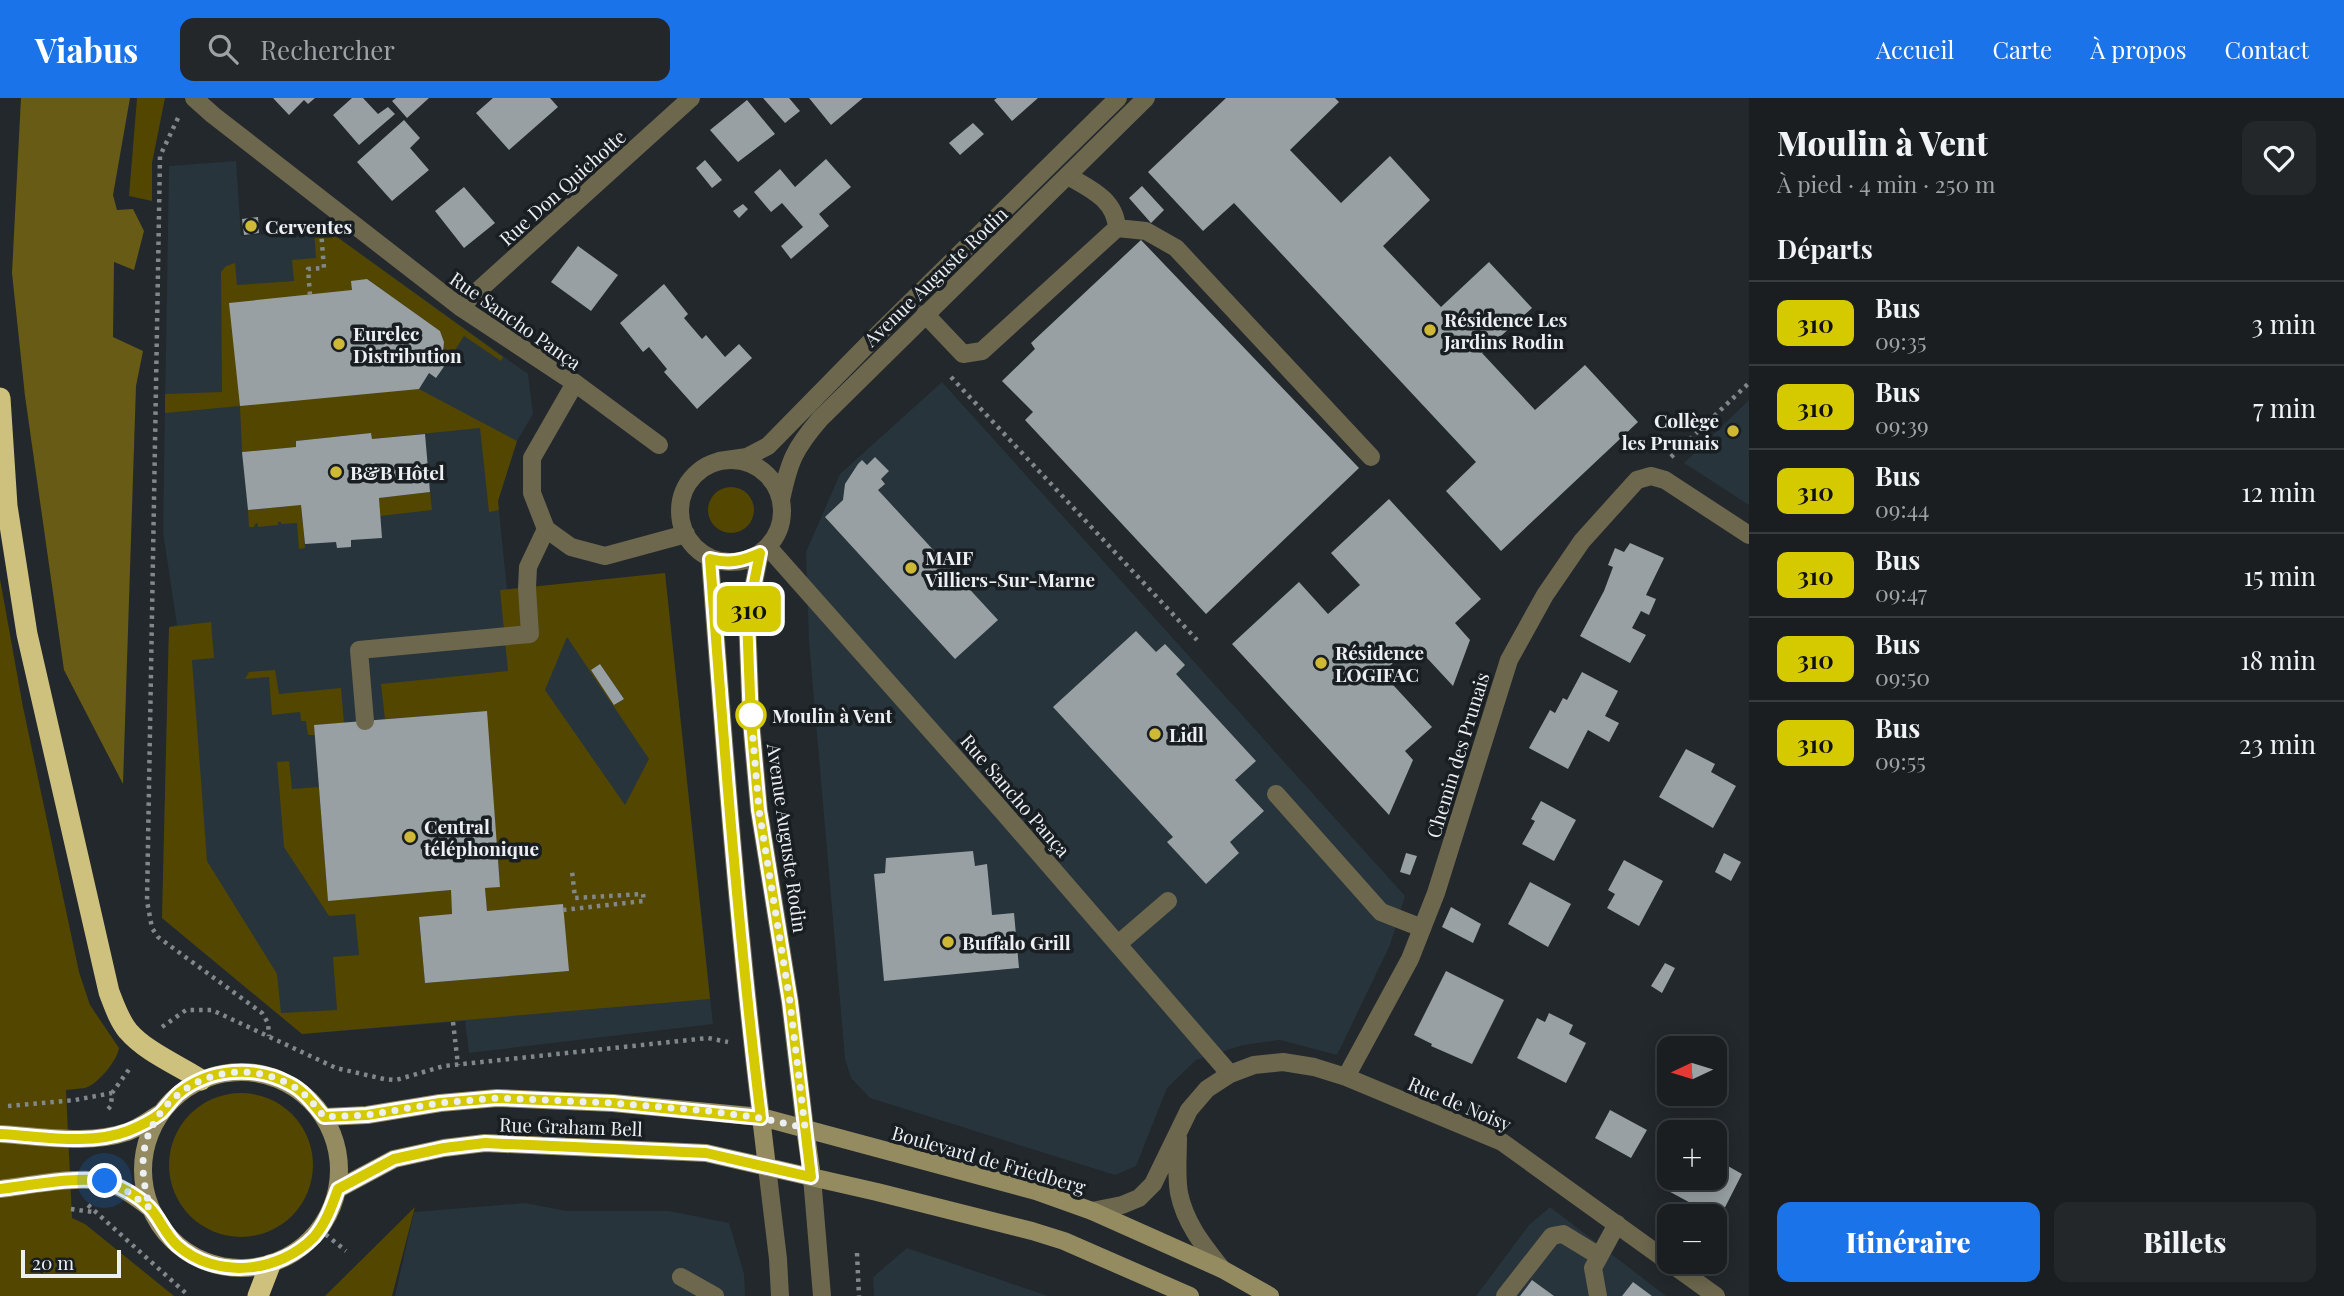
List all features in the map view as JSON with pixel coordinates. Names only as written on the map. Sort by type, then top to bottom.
[{"type":"highway","points":[[0,398],[7,506],[25,621],[109,992],[117,1014],[129,1032],[146,1046],[201,1080]]},
{"type":"highway","points":[[258,1296],[270,1265]]},
{"type":"main road","points":[[246,1071],[269,1075],[291,1084],[309,1099],[324,1117],[335,1140],[340,1164],[338,1189],[329,1214],[319,1229],[294,1253],[270,1265],[222,1267],[199,1259],[178,1246],[162,1229],[150,1208],[143,1184],[143,1159],[149,1135],[161,1113],[178,1093],[201,1080],[223,1073],[246,1071]]},
{"type":"main road","name":"Rue Graham Bell","points":[[324,1117],[367,1115],[440,1103],[497,1098],[613,1103],[761,1118],[805,1128]]},
{"type":"main road","points":[[0,1134],[77,1138],[108,1136],[129,1131],[161,1113]]},
{"type":"main road","points":[[761,1118],[767,1167]]},
{"type":"main road","points":[[805,1128],[811,1177],[1064,1241],[1190,1296]]},
{"type":"main road","name":"Boulevard de Friedberg","points":[[805,1128],[1036,1191],[1093,1211],[1222,1269],[1270,1296]]},
{"type":"main road","name":"Rue Graham Bell","points":[[338,1189],[394,1159],[444,1148],[485,1143],[706,1153],[811,1177]]},
{"type":"main road","points":[[0,1189],[78,1180],[105,1181],[128,1192],[150,1208]]},
{"type":"street","name":"Rue Don Quichotte","points":[[460,307],[691,98]]},
{"type":"street","name":"Avenue Auguste Rodin","points":[[686,534],[681,520],[680,504],[693,476],[719,461],[747,457],[768,446],[1118,98]]},
{"type":"street","name":"Avenue Auguste Rodin","points":[[805,1128],[791,1012],[759,810],[751,721],[747,618],[764,550],[779,527],[788,467],[799,443],[925,314],[1146,98]]},
{"type":"street","name":"Rue Sancho Pança","points":[[188,104],[213,115],[460,307],[575,383],[533,458],[532,493],[546,529]]},
{"type":"street","points":[[1068,176],[1103,197],[1116,214],[1118,228]]},
{"type":"street","points":[[925,314],[963,354],[982,351],[1118,228],[1146,231],[1176,248],[1371,457]]},
{"type":"street","points":[[575,383],[659,445]]},
{"type":"street","points":[[719,461],[743,462],[765,472],[775,485],[781,500]]},
{"type":"street","points":[[1651,476],[1665,480],[1749,536]]},
{"type":"street","name":"Chemin des Prunais","points":[[1346,1077],[1410,959],[1436,893],[1509,660],[1545,595],[1582,541],[1637,480],[1651,476]]},
{"type":"street","points":[[365,721],[359,650],[530,634],[528,567],[546,529],[571,547],[605,556],[686,534],[696,548],[710,559],[727,564],[744,560],[764,550]]},
{"type":"street","name":"Rue Sancho Pança","points":[[764,550],[1004,813],[1230,1074]]},
{"type":"street","points":[[710,559],[730,822],[761,1118]]},
{"type":"street","points":[[1276,794],[1381,912],[1422,928]]},
{"type":"street","points":[[1118,944],[1168,901]]},
{"type":"street","name":"Rue de Noisy","points":[[1093,1211],[1122,1205],[1139,1198],[1153,1184],[1189,1110],[1207,1088],[1230,1074],[1254,1065],[1283,1062],[1314,1067],[1346,1077],[1502,1142],[1716,1296]]},
{"type":"street","name":"Rue de Noisy","points":[[1178,1136],[1179,1190],[1184,1212],[1196,1235],[1222,1269]]},
{"type":"street","points":[[767,1167],[780,1296]]},
{"type":"street","points":[[811,1177],[822,1296]]},
{"type":"street","points":[[1598,1296],[1593,1268],[1617,1224]]},
{"type":"street","points":[[1505,1296],[1552,1236],[1563,1234],[1599,1256]]},
{"type":"street","points":[[681,1277],[715,1296]]},
{"type":"path","points":[[188,104],[160,156],[147,901],[152,928],[159,937],[262,1013],[268,1023],[269,1036]]},
{"type":"path","points":[[310,295],[308,269],[324,268],[321,230]]},
{"type":"path","points":[[945,371],[1197,640]]},
{"type":"path","points":[[1651,476],[1749,383]]},
{"type":"path","points":[[563,909],[644,901],[643,894],[575,898],[572,871]]},
{"type":"path","points":[[159,1029],[186,1010],[203,1008],[225,1015],[336,1068],[396,1080],[430,1069],[458,1065],[708,1038],[729,1042]]},
{"type":"path","points":[[453,1022],[458,1065]]},
{"type":"path","points":[[0,1107],[75,1100],[113,1093],[131,1066]]},
{"type":"path","points":[[71,1208],[97,1214],[189,1296]]},
{"type":"path","points":[[319,1229],[346,1251]]},
{"type":"path","points":[[856,1253],[859,1296]]},
{"type":"shaded area","points":[[21,98],[130,98],[113,195],[117,210],[133,209],[144,231],[134,270],[114,262],[113,337],[143,351],[136,386],[123,784],[64,670],[25,396],[12,273]]},
{"type":"shaded area","points":[[137,98],[165,98],[152,163],[152,201],[129,196]]},
{"type":"shaded area","points":[[236,161],[241,236],[326,229],[528,374],[533,414],[517,441],[498,501],[507,590],[665,573],[713,1024],[469,1053],[465,1021],[302,1034],[162,918],[169,627],[177,625],[163,532],[169,166]]},
{"type":"shaded area","points":[[326,229],[503,357],[501,361],[464,336],[450,358],[443,353],[444,342],[440,331],[367,279],[419,389],[517,441],[498,501],[499,510],[489,512],[480,428],[372,439],[371,433],[296,441],[296,447],[242,452],[240,406],[165,413],[165,394],[222,392],[221,272],[226,266],[235,263],[237,285],[294,281],[292,260],[316,258],[314,230]]},
{"type":"shaded area","points":[[942,382],[1405,896],[1390,945],[1337,1055],[1280,1040],[1243,1045],[1196,1060],[1167,1088],[1136,1166],[1115,1175],[870,1098],[851,1078],[845,1059],[809,641],[806,552],[840,474]]},
{"type":"shaded area","name":"Collège les Prunais","points":[[1749,400],[1749,505],[1684,463]]},
{"type":"shaded area","points":[[731,487],[747,494],[754,510],[747,526],[731,533],[715,526],[708,510],[715,494]]},
{"type":"shaded area","points":[[430,492],[432,510],[380,516],[379,498]]},
{"type":"shaded area","points":[[301,505],[305,548],[299,549],[297,523],[278,522],[278,525],[258,527],[258,523],[249,527],[248,510]]},
{"type":"shaded area","points":[[665,573],[710,999],[302,1034],[162,918],[169,627],[211,622],[214,658],[192,660],[207,861],[277,974],[281,1013],[337,1010],[333,957],[359,955],[355,914],[329,916],[284,847],[277,762],[289,761],[292,789],[319,787],[328,900],[451,890],[452,914],[419,918],[425,983],[569,971],[487,911],[485,888],[500,886],[486,711],[385,719],[381,684],[508,671],[500,590]],"holes":[[[567,637],[649,759],[625,805],[545,690]],[[600,664],[624,699],[615,705],[591,670]]]},
{"type":"shaded area","points":[[0,579],[23,707],[79,972],[90,1005],[119,1048],[111,1065],[96,1082],[85,1088],[66,1090],[72,1218],[85,1224],[174,1296],[0,1296]]},
{"type":"shaded area","points":[[275,670],[279,694],[341,688],[344,723],[314,725],[315,735],[308,735],[306,721],[301,721],[300,712],[272,715],[269,677],[245,679],[249,672]]},
{"type":"shaded area","points":[[241,1093],[269,1098],[292,1114],[308,1137],[313,1165],[308,1193],[292,1216],[269,1232],[241,1237],[213,1232],[190,1216],[174,1193],[169,1165],[174,1137],[190,1114],[213,1098]]},
{"type":"shaded area","points":[[525,1203],[567,1211],[669,1211],[729,1223],[744,1274],[745,1296],[395,1296],[414,1212]]},
{"type":"shaded area","points":[[415,1207],[392,1296],[325,1296]]},
{"type":"shaded area","points":[[1550,1207],[1666,1296],[1476,1296],[1529,1225]]},
{"type":"shaded area","points":[[907,1248],[1048,1296],[874,1296],[873,1277]]},
{"type":"building","points":[[273,98],[315,98],[308,104],[304,100],[289,115]]},
{"type":"building","points":[[352,98],[363,98],[378,114],[388,107],[395,114],[359,145],[333,115]]},
{"type":"building","points":[[396,98],[429,98],[407,118],[392,101]]},
{"type":"building","points":[[493,98],[550,98],[558,107],[509,150],[476,113]]},
{"type":"building","points":[[763,98],[789,98],[800,111],[785,123]]},
{"type":"building","points":[[809,98],[863,98],[831,125]]},
{"type":"building","points":[[1038,98],[1012,121],[994,100]]},
{"type":"building","name":"Résidence Les Jardins Rodin","points":[[1226,98],[1335,98],[1339,102],[1290,150],[1341,203],[1390,156],[1430,200],[1383,246],[1441,307],[1489,262],[1532,308],[1482,353],[1535,410],[1585,365],[1638,422],[1501,551],[1446,491],[1476,462],[1234,203],[1203,231],[1148,172]]},
{"type":"building","points":[[747,100],[775,134],[738,162],[710,130]]},
{"type":"building","points":[[404,120],[420,138],[410,148],[429,170],[392,201],[357,162]]},
{"type":"building","points":[[973,123],[984,134],[960,155],[949,143]]},
{"type":"building","points":[[826,159],[851,187],[819,214],[829,226],[791,259],[781,246],[803,227],[782,203],[771,212],[754,192],[780,169],[795,187]]},
{"type":"building","points":[[705,160],[722,180],[712,188],[696,168]]},
{"type":"building","points":[[1142,186],[1164,210],[1151,223],[1129,198]]},
{"type":"building","points":[[464,187],[495,223],[464,248],[435,211]]},
{"type":"building","points":[[743,204],[748,209],[739,218],[733,211]]},
{"type":"building","name":"Cerventes","points":[[258,217],[259,233],[244,235],[242,219]]},
{"type":"building","points":[[1141,240],[1359,468],[1206,614],[1025,420],[1033,412],[1002,381],[1035,349],[1031,343]]},
{"type":"building","points":[[578,246],[618,275],[591,311],[551,282]]},
{"type":"building","name":"Eurelec Distribution","points":[[367,279],[440,331],[444,342],[443,353],[450,358],[436,378],[429,373],[419,389],[240,406],[229,303],[352,290],[351,281]]},
{"type":"building","points":[[664,284],[688,314],[684,318],[702,339],[706,335],[725,357],[739,344],[752,358],[697,409],[664,372],[667,369],[649,347],[643,352],[620,323]]},
{"type":"building","name":"B&B Hôtel","points":[[371,433],[372,439],[425,434],[430,492],[379,498],[382,538],[351,540],[351,547],[337,548],[336,542],[305,544],[301,505],[248,510],[242,452],[296,447],[296,441]]},
{"type":"building","name":"MAIF Villiers-Sur-Marne","points":[[875,457],[889,471],[881,479],[885,484],[878,490],[998,620],[955,659],[825,517],[843,500],[845,484],[858,464],[862,460],[867,465]]},
{"type":"building","name":"Résidence LOGIFAC","points":[[1389,499],[1481,599],[1455,623],[1470,640],[1453,686],[1414,644],[1382,673],[1432,727],[1405,751],[1413,760],[1389,815],[1232,644],[1299,582],[1328,614],[1360,585],[1331,553]]},
{"type":"building","points":[[1630,543],[1664,558],[1646,595],[1656,599],[1649,615],[1641,611],[1632,628],[1646,635],[1630,663],[1580,636],[1604,591],[1613,567],[1608,565],[1615,548],[1624,552]]},
{"type":"building","name":"Lidl","points":[[1136,631],[1156,652],[1165,644],[1185,665],[1176,674],[1256,761],[1235,780],[1264,811],[1230,842],[1239,853],[1206,884],[1167,842],[1173,837],[1053,707]]},
{"type":"building","points":[[600,664],[624,699],[614,705],[591,670]]},
{"type":"building","points":[[1582,672],[1618,691],[1605,716],[1619,723],[1609,742],[1588,730],[1568,769],[1529,748],[1550,710],[1555,713],[1563,698],[1567,700]]},
{"type":"building","name":"Central téléphonique","points":[[487,711],[500,887],[485,888],[487,911],[563,904],[569,971],[425,983],[419,917],[452,914],[451,890],[328,901],[314,725]]},
{"type":"building","points":[[1686,749],[1715,764],[1711,772],[1736,786],[1713,828],[1659,797]]},
{"type":"building","points":[[1541,801],[1576,820],[1554,861],[1522,844],[1535,821],[1531,819]]},
{"type":"building","name":"Buffalo Grill","points":[[973,851],[975,866],[987,864],[992,915],[1014,913],[1019,968],[884,981],[874,874],[885,873],[886,858]]},
{"type":"building","points":[[1406,853],[1417,856],[1410,875],[1400,872]]},
{"type":"building","points":[[1724,853],[1741,862],[1731,881],[1715,872]]},
{"type":"building","points":[[1624,860],[1663,881],[1639,926],[1607,908],[1615,894],[1608,890]]},
{"type":"building","points":[[1530,882],[1571,904],[1548,947],[1508,924]]},
{"type":"building","points":[[1451,907],[1481,924],[1473,943],[1442,927]]},
{"type":"building","points":[[1665,963],[1675,968],[1662,993],[1651,986]]},
{"type":"building","points":[[1446,971],[1504,1000],[1472,1064],[1431,1046],[1432,1044],[1414,1035]]},
{"type":"building","points":[[1549,1013],[1573,1025],[1569,1034],[1586,1043],[1566,1083],[1517,1058],[1537,1018],[1545,1022]]},
{"type":"building","points":[[1610,1110],[1647,1130],[1631,1158],[1595,1138]]},
{"type":"building","points":[[1727,1166],[1742,1174],[1727,1204],[1692,1204],[1667,1190],[1727,1190]]},
{"type":"building","points":[[1532,1280],[1554,1296],[1520,1296]]},
{"type":"building","points":[[1633,1282],[1652,1296],[1622,1296]]},
{"type":"bus line","name":"310","points":[[0,1134],[77,1138],[108,1136],[129,1131],[161,1113],[178,1093],[201,1080],[223,1073],[246,1071],[269,1075],[291,1084],[309,1099],[324,1117],[367,1115],[461,1100],[497,1098],[613,1103],[761,1118],[730,822],[710,559],[727,564],[760,553],[747,618],[751,721],[759,810],[790,1002],[811,1177],[706,1153],[485,1143],[444,1148],[394,1159],[338,1189],[329,1214],[314,1236],[294,1253],[270,1265],[246,1268],[222,1267],[199,1259],[178,1246],[162,1229],[150,1208],[128,1192],[105,1181],[78,1180],[0,1189]]},
{"type":"place","name":"Cerventes","points":[[251,226]]},
{"type":"place","name":"Résidence Les Jardins Rodin","points":[[1430,330]]},
{"type":"place","name":"Eurelec Distribution","points":[[339,344]]},
{"type":"place","name":"Collège les Prunais","points":[[1733,431]]},
{"type":"place","name":"B&B Hôtel","points":[[336,472]]},
{"type":"place","name":"MAIF Villiers-Sur-Marne","points":[[911,568]]},
{"type":"place","name":"Résidence LOGIFAC","points":[[1321,663]]},
{"type":"place","name":"Moulin à Vent","points":[[751,715]]},
{"type":"place","name":"Lidl","points":[[1155,734]]},
{"type":"place","name":"Central téléphonique","points":[[410,837]]},
{"type":"place","name":"Buffalo Grill","points":[[948,942]]},
{"type":"route","points":[[105,1181],[128,1192],[150,1208],[143,1184],[143,1159],[149,1135],[161,1113],[178,1093],[201,1080],[223,1073],[246,1071],[269,1075],[291,1084],[309,1099],[324,1117],[367,1115],[461,1100],[497,1098],[613,1103],[708,1111],[761,1118],[805,1128],[790,1002],[759,810],[751,715]]}]
